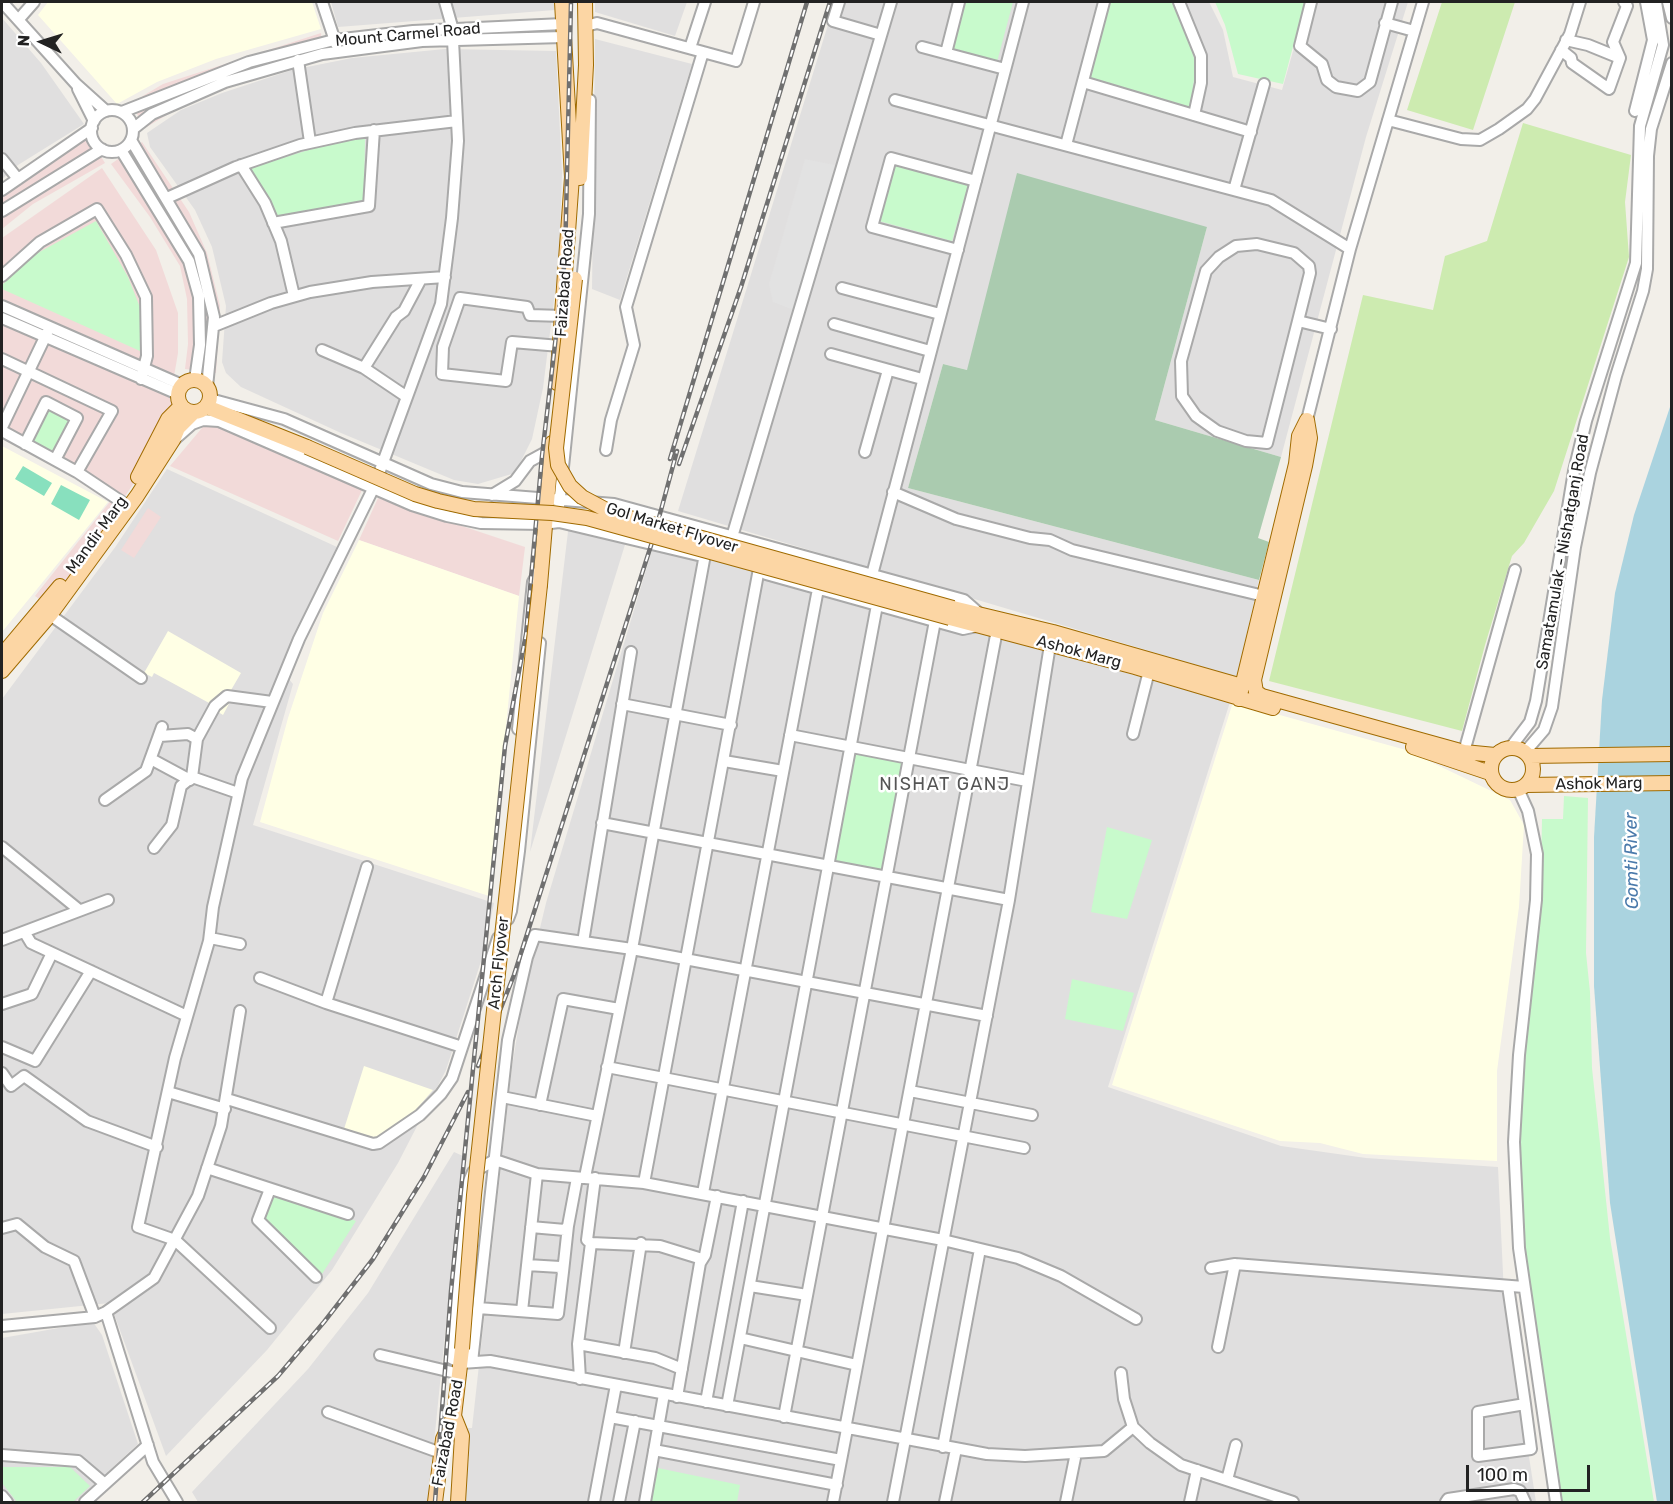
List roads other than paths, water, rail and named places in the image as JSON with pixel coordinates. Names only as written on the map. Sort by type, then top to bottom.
[{"type":"main road","name":"Faizabad Road","points":[[542,564],[543,524],[553,500],[552,449],[572,177],[562,2]]},
{"type":"main road","name":"Faizabad Road","points":[[585,2],[585,65]]},
{"type":"main road","name":"Gol Market Flyover","points":[[585,65],[575,279],[556,448],[558,465],[570,486],[582,497],[612,513],[952,613]]},
{"type":"main road","name":"Gol Market Flyover","points":[[194,396],[220,412],[415,494],[438,501],[474,508],[552,513],[588,518],[981,620]]},
{"type":"main road","points":[[2,671],[50,615],[137,496],[173,440],[194,396]]},
{"type":"main road","name":"Mandir Marg","points":[[2,655],[43,608],[122,502],[145,467],[168,419],[194,396]]},
{"type":"main road","points":[[1240,693],[1296,464],[1299,436],[1307,420]]},
{"type":"main road","points":[[1307,420],[1310,438],[1305,466],[1254,680],[1256,692],[1262,696],[1464,752],[1495,756],[1510,747],[1527,754],[1533,768],[1522,787],[1501,788],[1490,773],[1495,756]]},
{"type":"main road","name":"Arch Flyover","points":[[464,1362],[474,1195],[542,564]]},
{"type":"main road","name":"Ashok Marg","points":[[981,620],[998,630],[1050,645],[1240,693]]},
{"type":"main road","name":"Ashok Marg","points":[[981,620],[1240,693],[1490,773]]},
{"type":"main road","name":"Ashok Marg","points":[[1527,754],[1671,754]]},
{"type":"main road","name":"Ashok Marg","points":[[1522,787],[1545,784],[1671,783]]},
{"type":"main road","name":"Faizabad Road","points":[[435,1503],[443,1439],[454,1416],[464,1362]]},
{"type":"main road","points":[[454,1416],[462,1436],[458,1503]]},
{"type":"street","points":[[2,2],[76,84],[106,111],[122,112],[130,119],[132,134],[199,254],[210,290],[214,326],[194,396]]},
{"type":"street","points":[[19,19],[33,2]]},
{"type":"street","points":[[76,84],[93,125],[92,136],[102,149],[111,152],[121,150],[132,134],[152,114],[225,81],[298,60],[336,45],[322,2]]},
{"type":"street","points":[[270,1328],[175,1240],[138,1227],[187,1016],[210,938],[213,907],[238,793],[272,702],[333,564],[374,487],[441,304],[453,207],[457,121],[453,35],[445,2]]},
{"type":"street","points":[[690,48],[705,2]]},
{"type":"street","points":[[586,26],[597,22],[736,61],[754,2]]},
{"type":"street","points":[[839,2],[833,21],[881,35]]},
{"type":"street","points":[[732,537],[891,2]]},
{"type":"street","points":[[946,53],[959,2]]},
{"type":"street","points":[[872,575],[1023,2]]},
{"type":"street","points":[[1065,145],[1104,2]]},
{"type":"street","points":[[1179,2],[1202,56],[1201,83],[1194,115]]},
{"type":"street","points":[[1311,2],[1300,46],[1322,64],[1327,80],[1345,91],[1358,91],[1370,82],[1392,2]]},
{"type":"street","points":[[1307,420],[1350,249],[1423,2]]},
{"type":"street","points":[[1388,120],[1461,139],[1480,140],[1527,109],[1564,45],[1580,2]]},
{"type":"street","points":[[1564,45],[1572,58],[1572,63],[1609,90],[1620,58],[1613,42],[1627,6],[1624,2]]},
{"type":"street","points":[[1635,111],[1653,40],[1646,2]]},
{"type":"street","name":"Samatamulak - Nishatganj Road","points":[[1510,747],[1530,722],[1536,701],[1574,471],[1586,421],[1636,263],[1640,126],[1663,45],[1656,2]]},
{"type":"street","points":[[1668,2],[1671,18]]},
{"type":"street","points":[[1385,23],[1414,31]]},
{"type":"street","name":"Mount Carmel Road","points":[[122,112],[240,65],[336,45],[422,40],[453,35],[563,30]]},
{"type":"street","points":[[1564,45],[1588,45],[1620,58]]},
{"type":"street","points":[[922,47],[1005,69]]},
{"type":"street","points":[[606,450],[611,420],[634,345],[626,307],[703,52]]},
{"type":"street","points":[[298,60],[310,142]]},
{"type":"street","name":"Samatamulak - Nishatganj Road","points":[[1527,754],[1544,730],[1552,707],[1575,547],[1590,472],[1612,386],[1643,291],[1647,269],[1650,138],[1671,63]]},
{"type":"street","name":"Faizabad Road","points":[[559,522],[553,500],[589,214],[591,84],[585,65]]},
{"type":"street","points":[[1083,82],[1251,132]]},
{"type":"street","points":[[1233,190],[1264,84]]},
{"type":"street","points":[[895,100],[1271,200],[1350,249]]},
{"type":"street","points":[[2,190],[93,125],[106,111]]},
{"type":"street","points":[[167,198],[241,165],[310,142],[374,130],[457,121]]},
{"type":"street","points":[[273,223],[369,206],[374,130]]},
{"type":"street","points":[[2,211],[102,149]]},
{"type":"street","points":[[121,150],[189,261],[199,297],[200,345],[194,396]]},
{"type":"street","points":[[958,250],[873,226],[891,158],[976,181]]},
{"type":"street","points":[[2,159],[18,179]]},
{"type":"street","points":[[241,165],[265,203],[281,241],[294,296]]},
{"type":"street","points":[[2,276],[40,242],[98,209],[126,255],[146,297],[147,356],[141,379]]},
{"type":"street","points":[[1257,244],[1294,253],[1309,266],[1310,273],[1298,321],[1267,443],[1246,441],[1217,431],[1196,416],[1182,396],[1181,362],[1206,271],[1219,257],[1236,246],[1257,244]]},
{"type":"street","points":[[214,326],[294,296],[372,282],[445,277]]},
{"type":"street","points":[[364,368],[396,317],[404,311],[421,279]]},
{"type":"street","points":[[842,288],[940,314]]},
{"type":"street","points":[[560,346],[512,342],[506,381],[442,374],[442,347],[460,298],[527,307],[530,315],[563,316]]},
{"type":"street","points":[[441,304],[457,308]]},
{"type":"street","points":[[2,306],[47,332],[141,379],[194,396]]},
{"type":"street","points":[[2,318],[144,367],[194,396]]},
{"type":"street","points":[[1298,321],[1331,329]]},
{"type":"street","points":[[834,324],[930,351]]},
{"type":"street","points":[[47,332],[27,370],[2,429],[77,472],[122,502]]},
{"type":"street","points":[[322,350],[364,368],[407,397]]},
{"type":"street","points":[[831,354],[922,379]]},
{"type":"street","points":[[2,359],[112,411],[77,472]]},
{"type":"street","points":[[865,452],[888,369]]},
{"type":"street","name":"Ashok Marg","points":[[194,396],[284,419],[431,484],[462,492],[614,504],[964,600],[981,620],[963,629],[704,557],[559,522]]},
{"type":"street","points":[[26,444],[46,402],[77,418],[55,460]]},
{"type":"street","points":[[173,440],[192,424],[203,420],[219,421],[412,505],[447,516],[481,523],[559,522]]},
{"type":"street","points":[[491,495],[515,481],[530,461],[552,449]]},
{"type":"street","points":[[893,492],[956,519],[1030,538],[1050,540],[1072,550],[1264,596]]},
{"type":"street","points":[[632,539],[637,511]]},
{"type":"street","points":[[664,547],[672,519]]},
{"type":"street","points":[[478,1308],[558,1314],[568,1226],[586,1177],[632,949],[710,531]]},
{"type":"street","points":[[644,1183],[764,546]]},
{"type":"street","points":[[169,1092],[226,1104],[373,1144],[379,1143],[420,1115],[441,1094],[452,1078],[496,944],[531,598],[533,582],[542,564]]},
{"type":"street","points":[[1464,752],[1515,570]]},
{"type":"street","points":[[703,1194],[818,589]]},
{"type":"street","points":[[727,1406],[877,605]]},
{"type":"street","points":[[50,615],[141,678]]},
{"type":"street","points":[[784,1417],[935,621]]},
{"type":"street","points":[[833,1503],[857,1365],[998,630]]},
{"type":"street","points":[[893,1503],[1010,900],[1050,645]]},
{"type":"street","points":[[583,942],[631,652]]},
{"type":"street","points":[[1133,734],[1149,671]]},
{"type":"street","points":[[154,848],[171,825],[181,786],[191,778],[197,739],[215,706],[227,696],[272,702]]},
{"type":"street","points":[[622,704],[731,725]]},
{"type":"street","points":[[105,800],[146,771],[161,731],[188,734],[197,739]]},
{"type":"street","points":[[790,735],[1027,781]]},
{"type":"street","points":[[151,759],[191,778],[238,793]]},
{"type":"street","points":[[724,761],[783,771]]},
{"type":"street","points":[[1522,787],[1537,854],[1536,900],[1518,1055],[1514,1142],[1519,1248],[1557,1503]]},
{"type":"street","points":[[602,823],[768,852],[1010,900]]},
{"type":"street","points":[[2,847],[78,909]]},
{"type":"street","points":[[326,1003],[368,867]]},
{"type":"street","points":[[2,940],[26,933],[78,909],[108,900]]},
{"type":"street","points":[[26,933],[31,943],[187,1016]]},
{"type":"street","points":[[464,1362],[478,1308],[508,1040],[526,957],[535,935],[632,949],[987,1017]]},
{"type":"street","points":[[210,938],[240,944]]},
{"type":"street","points":[[2,1004],[32,994],[52,953]]},
{"type":"street","points":[[2,1047],[35,1061],[91,971]]},
{"type":"street","points":[[260,978],[326,1003],[462,1047]]},
{"type":"street","points":[[540,1105],[563,999],[619,1009]]},
{"type":"street","points":[[2,1326],[95,1317],[106,1312],[154,1278],[198,1196],[226,1104],[240,1011]]},
{"type":"street","points":[[607,1067],[1024,1148]]},
{"type":"street","points":[[2,1073],[11,1086],[24,1076],[87,1121],[157,1148]]},
{"type":"street","points":[[910,1091],[1032,1115]]},
{"type":"street","points":[[502,1097],[597,1116]]},
{"type":"street","points":[[464,1362],[451,1358],[466,1188],[473,1172],[495,1160],[537,1174],[644,1183],[943,1240],[1018,1258],[1060,1276],[1136,1319]]},
{"type":"street","points":[[207,1168],[348,1214]]},
{"type":"street","points":[[522,1311],[537,1174]]},
{"type":"street","points":[[586,1177],[587,1240],[591,1243],[660,1246],[702,1259]]},
{"type":"street","points":[[270,1189],[258,1220],[316,1277]]},
{"type":"street","points":[[677,1397],[702,1259],[717,1196]]},
{"type":"street","points":[[706,1402],[743,1201]]},
{"type":"street","points":[[2,1228],[17,1224],[45,1247],[74,1261],[95,1317]]},
{"type":"street","points":[[531,1227],[565,1230],[568,1226]]},
{"type":"street","points":[[580,1378],[578,1344],[591,1243]]},
{"type":"street","points":[[624,1353],[641,1244]]},
{"type":"street","points":[[943,1447],[980,1249]]},
{"type":"street","points":[[1211,1268],[1235,1264],[1524,1287]]},
{"type":"street","points":[[1218,1347],[1235,1264]]},
{"type":"street","points":[[527,1265],[560,1267],[563,1272]]},
{"type":"street","points":[[750,1286],[807,1295]]},
{"type":"street","points":[[1508,1286],[1525,1404],[1531,1449],[1478,1456],[1478,1412],[1525,1404]]},
{"type":"street","points":[[106,1312],[153,1462],[177,1503]]},
{"type":"street","points":[[740,1338],[857,1365]]},
{"type":"street","points":[[578,1344],[655,1358],[682,1369]]},
{"type":"street","points":[[380,1355],[464,1362],[490,1361],[943,1447],[1025,1456],[1104,1451],[1133,1427]]},
{"type":"street","points":[[1121,1373],[1124,1399],[1133,1427],[1150,1443],[1173,1459],[1197,1470],[1293,1503]]},
{"type":"street","points":[[594,1503],[616,1385]]},
{"type":"street","points":[[645,1503],[664,1394]]},
{"type":"street","points":[[328,1412],[441,1453]]},
{"type":"street","points":[[610,1417],[841,1460]]},
{"type":"street","points":[[619,1503],[634,1421]]},
{"type":"street","points":[[85,1503],[148,1445]]},
{"type":"street","points":[[1227,1480],[1236,1445]]},
{"type":"street","points":[[945,1503],[956,1449]]},
{"type":"street","points":[[654,1450],[837,1485]]},
{"type":"street","points":[[1066,1503],[1076,1453]]},
{"type":"street","points":[[2,1455],[78,1461],[105,1484]]},
{"type":"street","points":[[1190,1503],[1197,1470]]},
{"type":"street","points":[[1446,1503],[1448,1499],[1488,1498],[1514,1489],[1520,1491],[1525,1503]]},
{"type":"street","points":[[2,1496],[7,1503]]},
{"type":"water","name":"Gomti River","points":[[1671,404],[1671,1502],[1657,1502],[1610,1203],[1594,986],[1594,837],[1602,700],[1615,593],[1634,515]]},
{"type":"railway","points":[[435,1502],[451,1291],[505,746],[526,634],[542,456],[565,258],[571,2]]},
{"type":"railway","points":[[670,459],[807,2]]},
{"type":"railway","points":[[679,464],[741,287],[830,2]]},
{"type":"railway","points":[[478,1066],[514,975],[654,536],[677,451]]},
{"type":"railway","points":[[143,1502],[278,1376],[324,1322],[373,1259],[424,1177],[468,1092]]},
{"type":"district","name":"NISHAT GANJ","points":[[945,785]]}]
